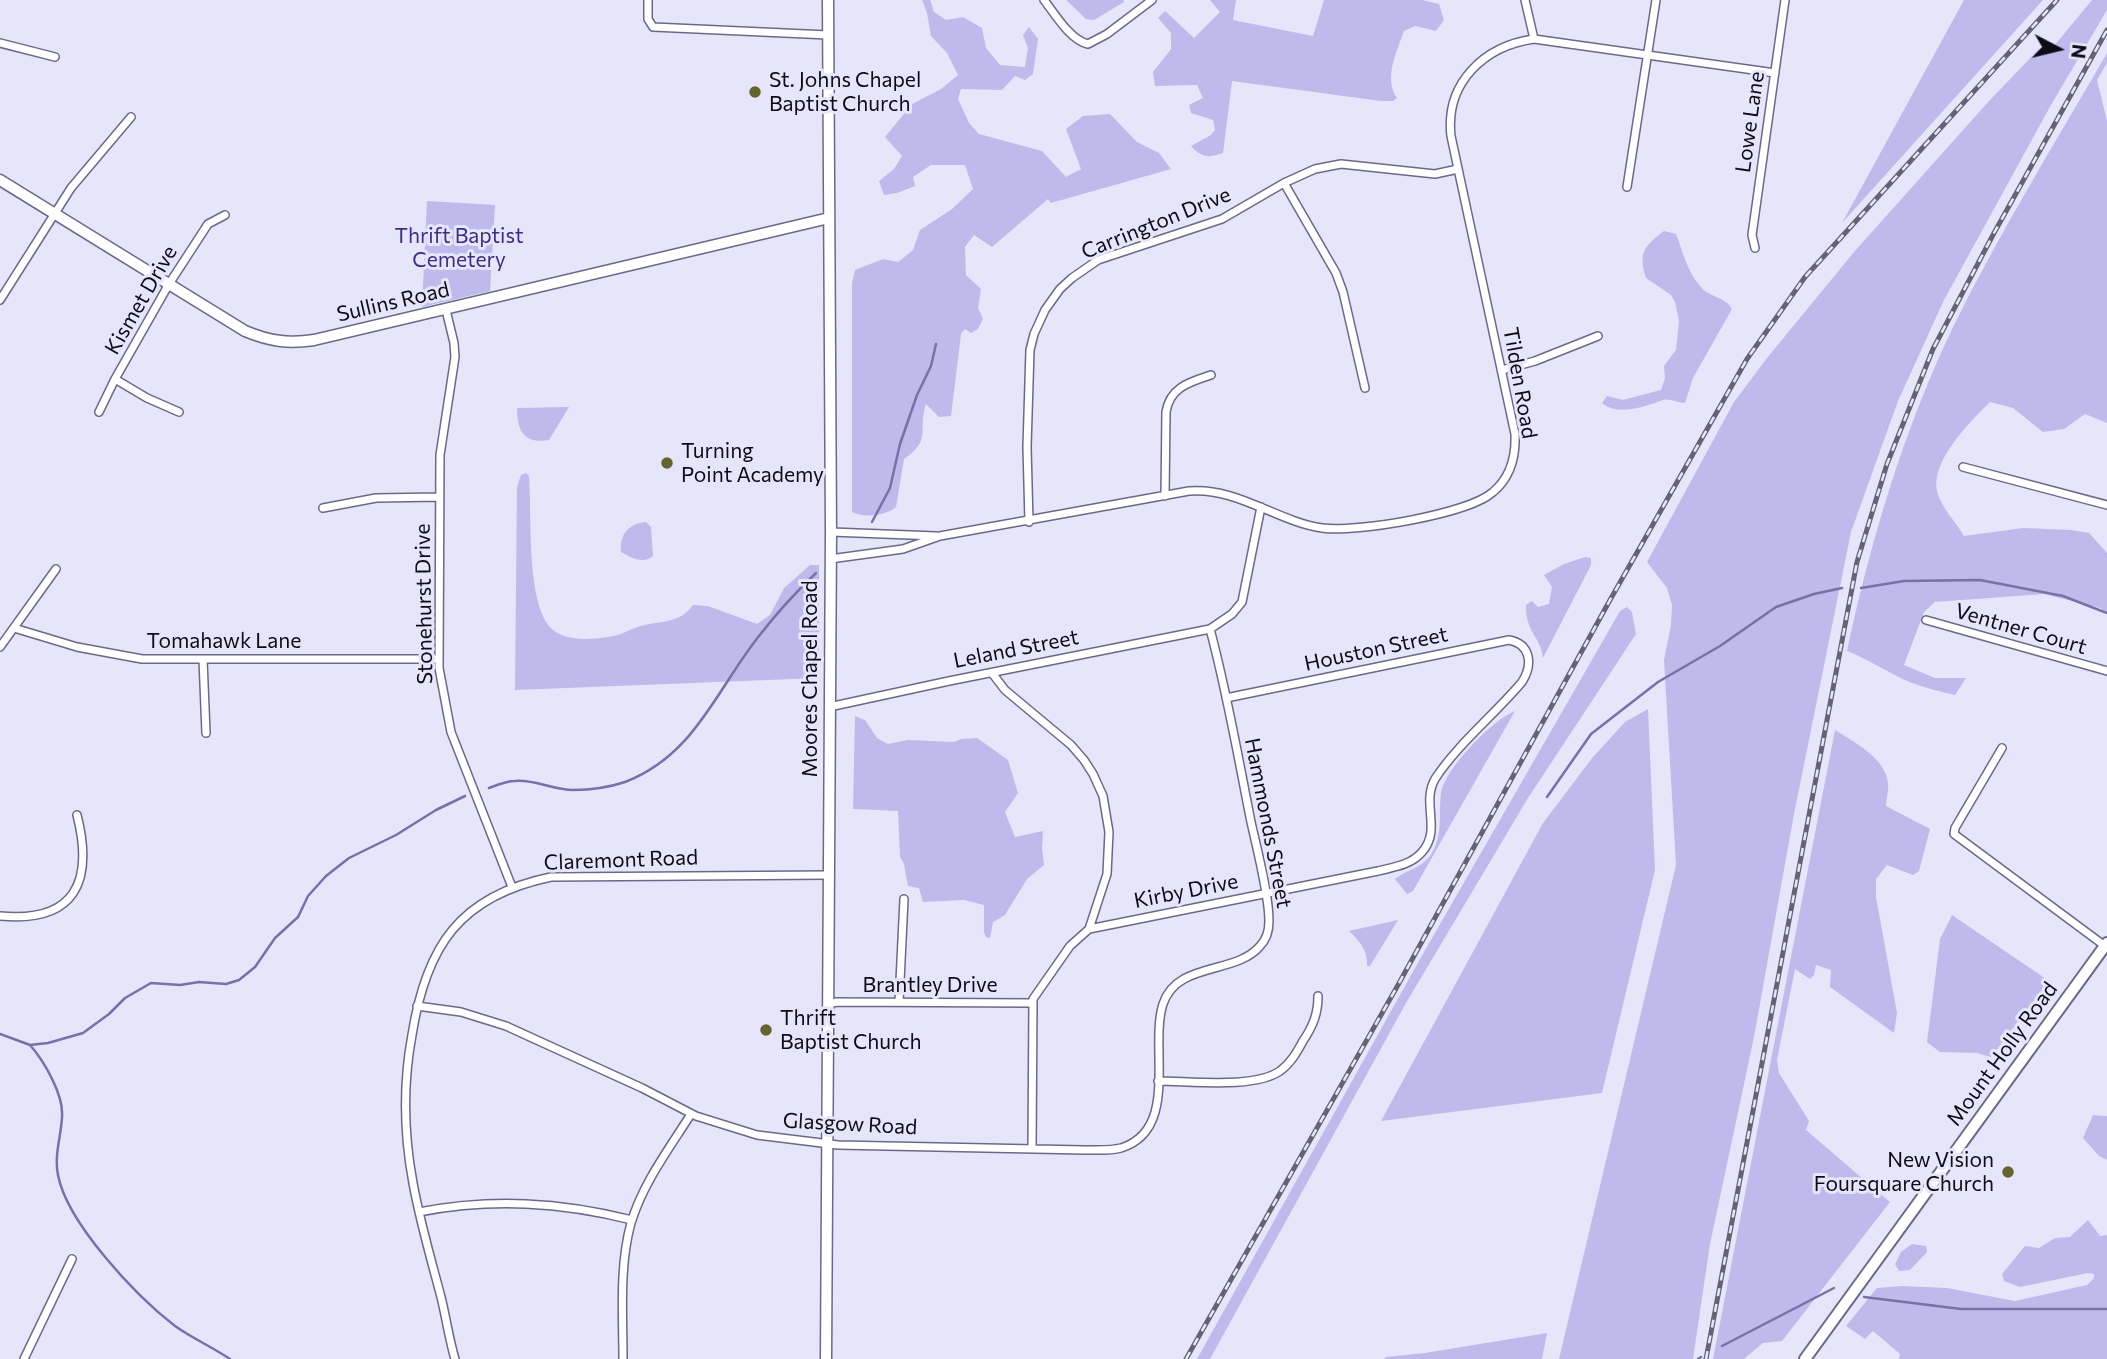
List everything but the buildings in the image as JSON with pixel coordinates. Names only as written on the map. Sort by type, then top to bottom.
[{"type":"main road","name":"Moores Chapel Road","points":[[826,1359],[831,559],[828,0]]},
{"type":"main road","name":"Sullins Road","points":[[0,180],[245,331],[284,343],[314,340],[446,310],[829,218]]},
{"type":"main road","name":"Mount Holly Road","points":[[1805,1359],[2106,944]]},
{"type":"street","points":[[648,0],[648,22],[653,27],[828,35]]},
{"type":"street","points":[[1044,0],[1069,30],[1081,42],[1088,44],[1107,34],[1152,0]]},
{"type":"street","points":[[1525,0],[1534,39]]},
{"type":"street","points":[[1627,187],[1656,0]]},
{"type":"street","name":"Lowe Lane","points":[[1755,248],[1752,235],[1785,0]]},
{"type":"street","name":"Tilden Road","points":[[831,559],[903,549],[940,536],[1189,491],[1212,491],[1302,524],[1343,530],[1425,516],[1480,502],[1503,482],[1516,449],[1514,426],[1450,127],[1453,107],[1461,87],[1474,68],[1486,56],[1506,46],[1534,39],[1775,73]]},
{"type":"street","points":[[0,43],[55,57]]},
{"type":"street","points":[[0,300],[71,188],[131,117]]},
{"type":"street","name":"Carrington Drive","points":[[1028,522],[1028,366],[1034,334],[1054,297],[1072,278],[1098,260],[1211,224],[1284,183],[1315,169],[1341,164],[1423,174],[1458,169]]},
{"type":"street","points":[[1284,183],[1336,273],[1343,292],[1365,388]]},
{"type":"street","name":"Kismet Drive","points":[[99,412],[169,284],[208,224],[225,215]]},
{"type":"street","name":"Stonehurst Drive","points":[[446,310],[455,356],[441,437],[439,659],[442,690],[451,732],[512,887]]},
{"type":"street","points":[[1502,370],[1535,361],[1598,336]]},
{"type":"street","points":[[1166,496],[1166,412],[1169,400],[1178,389],[1211,375]]},
{"type":"street","points":[[115,379],[178,412]]},
{"type":"street","points":[[1963,467],[2107,505]]},
{"type":"street","points":[[323,508],[376,498],[439,497]]},
{"type":"street","points":[[1210,629],[1233,614],[1242,602],[1261,508]]},
{"type":"street","name":"Tilden Road","points":[[831,532],[940,536]]},
{"type":"street","points":[[0,647],[55,569]]},
{"type":"street","name":"Ventner Court","points":[[1926,620],[2107,671]]},
{"type":"street","name":"Tomahawk Lane","points":[[14,628],[109,655],[142,659],[439,659]]},
{"type":"street","name":"Leland Street","points":[[829,707],[1210,629]]},
{"type":"street","name":"Hammonds Street","points":[[1137,1139],[1153,1119],[1157,1103],[1160,1016],[1166,997],[1181,981],[1242,958],[1260,946],[1265,939],[1269,921],[1210,629]]},
{"type":"street","name":"Houston Street","points":[[1226,698],[1498,642],[1514,641],[1528,653]]},
{"type":"street","name":"Kirby Drive","points":[[1089,929],[1409,863],[1420,855],[1431,836],[1429,794],[1435,779],[1522,682],[1529,669],[1528,653]]},
{"type":"street","points":[[203,659],[206,733]]},
{"type":"street","points":[[992,673],[1005,690],[1077,751],[1100,787],[1107,814],[1109,856],[1104,888],[1089,929],[1070,946],[1039,987],[1032,1003],[1032,1148]]},
{"type":"street","points":[[2002,748],[1954,834],[2106,944]]},
{"type":"street","points":[[0,916],[30,917],[49,912],[75,890],[84,863],[77,815]]},
{"type":"street","name":"Claremont Road","points":[[455,1359],[419,1212],[410,1164],[406,1108],[409,1050],[416,1006],[430,965],[447,938],[482,904],[512,887],[551,877],[829,875]]},
{"type":"street","points":[[899,1002],[904,899]]},
{"type":"street","points":[[1158,1081],[1255,1081],[1272,1075],[1289,1063],[1308,1034],[1316,1017],[1318,996]]},
{"type":"street","name":"Brantley Drive","points":[[828,1005],[836,1002],[1032,1003]]},
{"type":"street","name":"Glasgow Road","points":[[416,1006],[461,1012],[506,1026],[642,1088],[691,1114],[757,1135],[827,1144],[1109,1150],[1120,1148],[1137,1139]]},
{"type":"street","points":[[623,1359],[624,1273],[632,1220],[651,1177],[691,1114]]},
{"type":"street","points":[[419,1212],[482,1203],[528,1202],[583,1209],[632,1220]]},
{"type":"street","points":[[24,1359],[72,1259]]},
{"type":"green space","points":[[922,0],[930,0],[934,12],[946,20],[963,17],[982,28],[986,48],[1000,65],[1025,67],[1028,48],[1023,35],[1029,27],[1038,39],[1033,74],[1025,80],[1015,76],[1002,90],[961,89],[958,99],[969,123],[979,134],[1042,151],[1066,177],[1081,169],[1066,129],[1083,116],[1110,114],[1137,142],[1159,153],[1171,169],[1051,203],[1048,199],[992,247],[974,235],[965,247],[966,275],[981,289],[978,308],[983,319],[978,329],[971,333],[965,329],[961,334],[951,416],[939,417],[926,404],[921,440],[904,459],[896,507],[881,514],[862,515],[852,512],[852,283],[855,270],[883,259],[898,262],[913,250],[920,230],[952,209],[973,189],[965,165],[931,165],[913,177],[915,186],[897,193],[884,195],[879,181],[894,169],[902,156],[885,137],[912,104],[941,89],[958,75],[947,53],[931,36]]},
{"type":"green space","points":[[1066,0],[1124,2],[1094,20],[1086,19]]},
{"type":"green space","points":[[1210,0],[1236,0],[1233,20],[1313,36],[1324,0],[1422,0],[1439,4],[1444,20],[1436,31],[1415,26],[1404,31],[1391,74],[1397,98],[1393,101],[1232,81],[1223,153],[1206,156],[1191,146],[1215,130],[1213,120],[1191,113],[1189,105],[1203,98],[1197,85],[1155,86],[1153,72],[1171,49],[1171,33],[1158,18],[1165,11],[1194,38],[1220,12]]},
{"type":"green space","points":[[1964,0],[2043,0],[1842,223]]},
{"type":"green space","points":[[2092,0],[2107,0],[2107,10],[2051,105],[1944,300],[1898,401],[1851,532],[1794,814],[1754,1037],[1710,1244],[1693,1359],[1559,1359],[1676,865],[1664,660],[1672,605],[1667,588],[1647,562],[1734,402],[1767,358],[1854,252],[1989,101],[2040,48],[2054,46]]},
{"type":"green space","points":[[2107,53],[2107,63],[2097,80],[2107,121],[2107,423],[2085,414],[2064,429],[2043,432],[2013,408],[1990,402],[1953,444],[1939,469],[1937,482],[1940,500],[1964,536],[2023,528],[2089,533],[2107,553],[2107,613],[2100,608],[2044,594],[1935,602],[1924,612],[1904,665],[1935,678],[1966,678],[1955,695],[1934,690],[1912,683],[1847,651],[1878,526],[1904,444],[1954,325],[2009,222]]},
{"type":"green space","name":"Thrift Baptist Cemetery","points":[[427,201],[495,205],[490,291],[422,307]]},
{"type":"green space","points":[[1664,231],[1676,234],[1689,268],[1700,286],[1726,302],[1732,309],[1693,378],[1685,403],[1665,400],[1624,410],[1609,407],[1602,403],[1607,396],[1623,400],[1661,390],[1665,378],[1664,366],[1676,350],[1679,321],[1675,302],[1671,295],[1646,278],[1643,262],[1647,246]]},
{"type":"green space","points":[[569,407],[549,440],[528,438],[518,423],[517,408]]},
{"type":"green space","points":[[526,473],[529,476],[533,575],[542,612],[553,630],[577,639],[610,637],[680,617],[693,605],[708,606],[757,624],[770,615],[784,588],[810,565],[819,565],[819,678],[515,690],[517,487],[521,475]]},
{"type":"green space","points":[[646,522],[651,527],[653,556],[641,560],[621,552],[626,531]]},
{"type":"green space","points":[[1585,557],[1591,558],[1591,565],[1543,658],[1528,622],[1526,605],[1532,601],[1538,607],[1549,604],[1552,587],[1544,575]]},
{"type":"green space","points":[[1627,607],[1632,612],[1636,634],[1528,798],[1406,1003],[1210,1359],[1197,1359],[1420,959],[1620,611]]},
{"type":"green space","points":[[1648,709],[1655,870],[1602,1093],[1381,1121],[1543,823],[1593,757],[1625,722]]},
{"type":"green space","points":[[1515,711],[1413,891],[1407,894],[1395,879],[1430,856],[1439,833],[1441,793],[1451,771],[1471,746],[1494,724]]},
{"type":"green space","points":[[855,716],[865,720],[877,738],[888,744],[908,740],[954,742],[977,738],[1008,760],[1018,793],[1005,812],[1015,837],[1043,831],[1044,865],[1027,879],[1005,915],[993,922],[990,938],[986,937],[984,932],[984,905],[964,900],[923,902],[919,888],[908,886],[900,857],[898,811],[853,809]]},
{"type":"green space","points":[[1835,730],[1868,752],[1882,767],[1888,784],[1886,806],[1930,829],[1919,871],[1913,875],[1887,865],[1876,879],[1876,897],[1897,1013],[1894,1033],[1830,987],[1831,970],[1816,965],[1814,975],[1810,979],[1795,969],[1777,1060],[1779,1073],[1809,1121],[1806,1130],[1890,1202],[1782,1341],[1763,1343],[1744,1359],[1713,1359]]},
{"type":"green space","points":[[1952,915],[2049,981],[1991,1057],[1977,1053],[1940,1052],[1927,1042],[1940,939]]},
{"type":"green space","points":[[1398,920],[1370,966],[1367,966],[1362,946],[1349,931]]},
{"type":"green space","points":[[2093,1115],[2107,1116],[2107,1160],[2099,1156],[2083,1138]]},
{"type":"green space","points":[[2088,1220],[2100,1236],[2107,1235],[2107,1359],[1899,1359],[1900,1354],[1873,1331],[1865,1339],[1846,1326],[1877,1288],[1947,1288],[2015,1301],[2087,1285],[2094,1278],[2094,1274],[2020,1287],[2004,1281],[2002,1274],[2025,1246],[2039,1248],[2055,1238],[2070,1237]]},
{"type":"green space","points":[[1912,1244],[1926,1246],[1927,1252],[1910,1270],[1899,1271],[1895,1264],[1901,1252]]},
{"type":"green space","points":[[1547,1333],[1542,1359],[1384,1359],[1386,1357]]},
{"type":"waterway","points":[[872,522],[890,488],[900,444],[917,395],[931,366],[936,344]]},
{"type":"waterway","points":[[489,788],[522,781],[566,790],[593,789],[625,782],[649,770],[687,738],[759,636],[786,603],[816,573]]},
{"type":"waterway","points":[[1861,588],[1904,581],[1980,580],[2063,596],[2107,613]]},
{"type":"waterway","points":[[1547,797],[1591,734],[1658,682],[1720,646],[1776,607],[1842,588]]},
{"type":"waterway","points":[[0,1034],[30,1045],[48,1043],[83,1033],[125,998],[151,983],[226,984],[239,980],[255,967],[275,938],[298,917],[308,896],[326,876],[349,858],[465,796]]},
{"type":"waterway","points":[[30,1045],[47,1069],[60,1099],[62,1117],[57,1168],[64,1194],[75,1215],[105,1257],[159,1313],[175,1326],[230,1359]]},
{"type":"waterway","points":[[1722,1346],[1834,1288]]},
{"type":"waterway","points":[[1864,1297],[1961,1309],[2107,1309]]},
{"type":"railway","points":[[1186,1359],[1747,359],[1805,277],[2057,0]]},
{"type":"railway","points":[[1706,1359],[1857,562],[1887,464],[1933,349],[2107,30]]},
{"type":"place","name":"St. Johns Chapel Baptist Church","points":[[755,92]]},
{"type":"place","name":"Turning Point Academy","points":[[667,463]]},
{"type":"place","name":"Thrift Baptist Church","points":[[766,1030]]},
{"type":"place","name":"New Vision Foursquare Church","points":[[2008,1172]]}]
